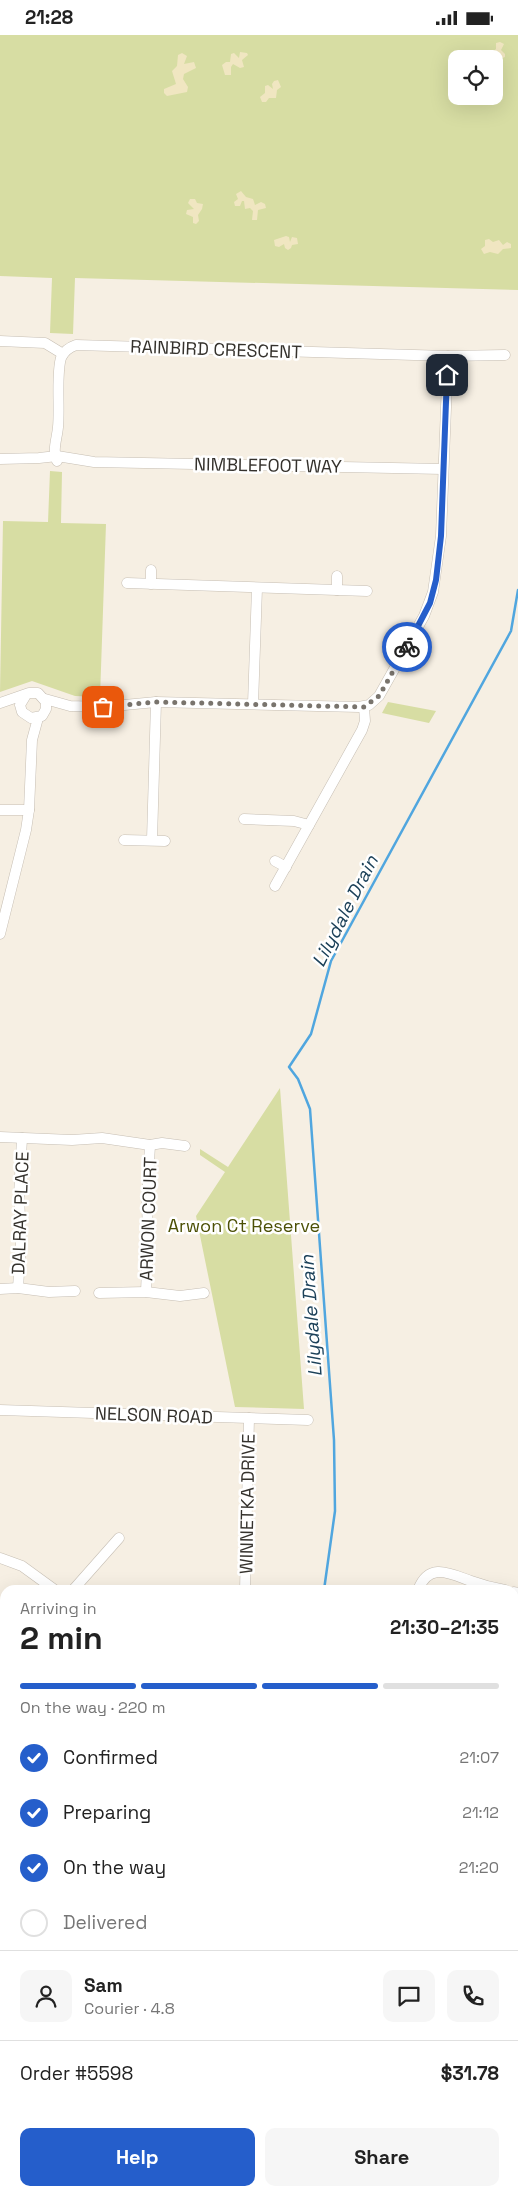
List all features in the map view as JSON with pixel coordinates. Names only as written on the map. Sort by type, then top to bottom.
[{"type":"street","points":[[0,341],[45,343],[63,354],[60,370],[57,458]]},
{"type":"street","name":"RAINBIRD CRESCENT","points":[[63,354],[72,347],[90,345],[448,356],[505,355]]},
{"type":"street","points":[[0,704],[38,693],[45,699],[70,706],[111,707],[156,702],[364,707],[379,696],[424,616],[433,592],[441,536],[448,356]]},
{"type":"street","name":"NIMBLEFOOT WAY","points":[[0,459],[19,459],[40,463],[57,458],[75,464],[94,462],[443,469]]},
{"type":"street","points":[[151,569],[151,584]]},
{"type":"street","points":[[337,576],[337,590]]},
{"type":"street","points":[[127,583],[367,591]]},
{"type":"street","points":[[252,705],[256,588]]},
{"type":"street","points":[[26,695],[20,705],[32,740]]},
{"type":"street","points":[[0,934],[29,810],[32,740],[41,715],[47,706],[45,699]]},
{"type":"street","points":[[152,841],[156,702]]},
{"type":"street","points":[[0,704],[31,718],[70,706]]},
{"type":"street","points":[[275,886],[362,730],[365,721],[364,707]]},
{"type":"street","points":[[262,809],[262,820]]},
{"type":"street","points":[[0,810],[29,810]]},
{"type":"street","points":[[244,819],[294,821],[309,825]]},
{"type":"street","points":[[124,840],[165,841]]},
{"type":"street","points":[[275,861],[286,867]]},
{"type":"street","name":"ARWON COURT","points":[[0,1137],[102,1138],[150,1145],[162,1143],[185,1146]]},
{"type":"street","name":"DALRAY PLACE","points":[[18,1288],[21,1242],[19,1196],[22,1138]]},
{"type":"street","name":"ARWON COURT","points":[[146,1292],[147,1199],[150,1145]]},
{"type":"street","name":"DALRAY PLACE","points":[[0,1289],[18,1288],[49,1292],[75,1291]]},
{"type":"street","name":"ARWON COURT","points":[[99,1293],[146,1292],[180,1296],[204,1293]]},
{"type":"street","name":"NELSON ROAD","points":[[0,1410],[308,1420]]},
{"type":"street","name":"WINNETKA DRIVE","points":[[245,1585],[249,1418]]},
{"type":"street","points":[[78,1585],[120,1538]]},
{"type":"street","points":[[0,1559],[22,1566],[48,1585]]},
{"type":"street","points":[[420,1585],[431,1575],[440,1571],[450,1572],[486,1585]]},
{"type":"green space","points":[[0,35],[518,35],[518,290],[75,278],[73,334],[50,333],[52,278],[0,276]]},
{"type":"green space","points":[[50,471],[62,472],[61,523],[106,524],[100,697],[75,696],[32,681],[0,692],[3,521],[48,522]]},
{"type":"green space","points":[[388,702],[436,711],[429,723],[382,713]]},
{"type":"green space","name":"Arwon Ct Reserve","points":[[280,1088],[304,1409],[235,1407],[196,1216],[225,1172],[200,1155],[200,1149],[228,1167]]},
{"type":"sand","points":[[496,43],[504,44],[501,50],[495,50]]},
{"type":"sand","points":[[240,52],[247,53],[248,55],[242,60],[244,67],[240,68],[233,64],[231,75],[225,75],[222,65],[230,62],[231,54],[234,53],[239,58]]},
{"type":"sand","points":[[182,53],[187,56],[184,64],[194,62],[196,68],[184,74],[183,79],[188,87],[187,92],[167,96],[164,93],[164,89],[176,84],[172,71],[177,66],[178,55]]},
{"type":"sand","points":[[278,80],[281,87],[277,90],[276,98],[269,98],[266,102],[262,102],[260,97],[265,93],[265,86],[268,85],[273,89],[272,84]]},
{"type":"sand","points":[[241,191],[246,197],[253,199],[255,205],[261,202],[265,204],[266,208],[258,210],[257,220],[252,220],[253,211],[250,208],[245,209],[244,201],[242,201],[240,206],[235,206],[234,202],[238,199],[236,194]]},
{"type":"sand","points":[[190,199],[195,199],[197,203],[203,204],[198,215],[199,221],[196,224],[193,223],[193,217],[186,214],[187,210],[194,209],[188,203]]},
{"type":"sand","points":[[286,236],[289,237],[290,242],[292,237],[297,238],[298,244],[292,245],[288,250],[284,244],[279,247],[275,246],[274,240]]},
{"type":"sand","points":[[489,239],[493,242],[499,240],[503,245],[507,242],[511,244],[511,248],[503,249],[498,254],[490,252],[484,254],[481,249],[485,246],[485,240]]},
{"type":"waterway","name":"Lilydale Drain","points":[[325,1585],[335,1511],[334,1440],[310,1109],[298,1079],[289,1067],[311,1034],[331,961],[511,631],[518,590]]},
{"type":"way so far","points":[[103,707],[119,707],[149,702],[364,707],[379,696],[407,647]]},
{"type":"route","points":[[407,647],[430,603],[436,580],[441,536],[447,375]]}]
